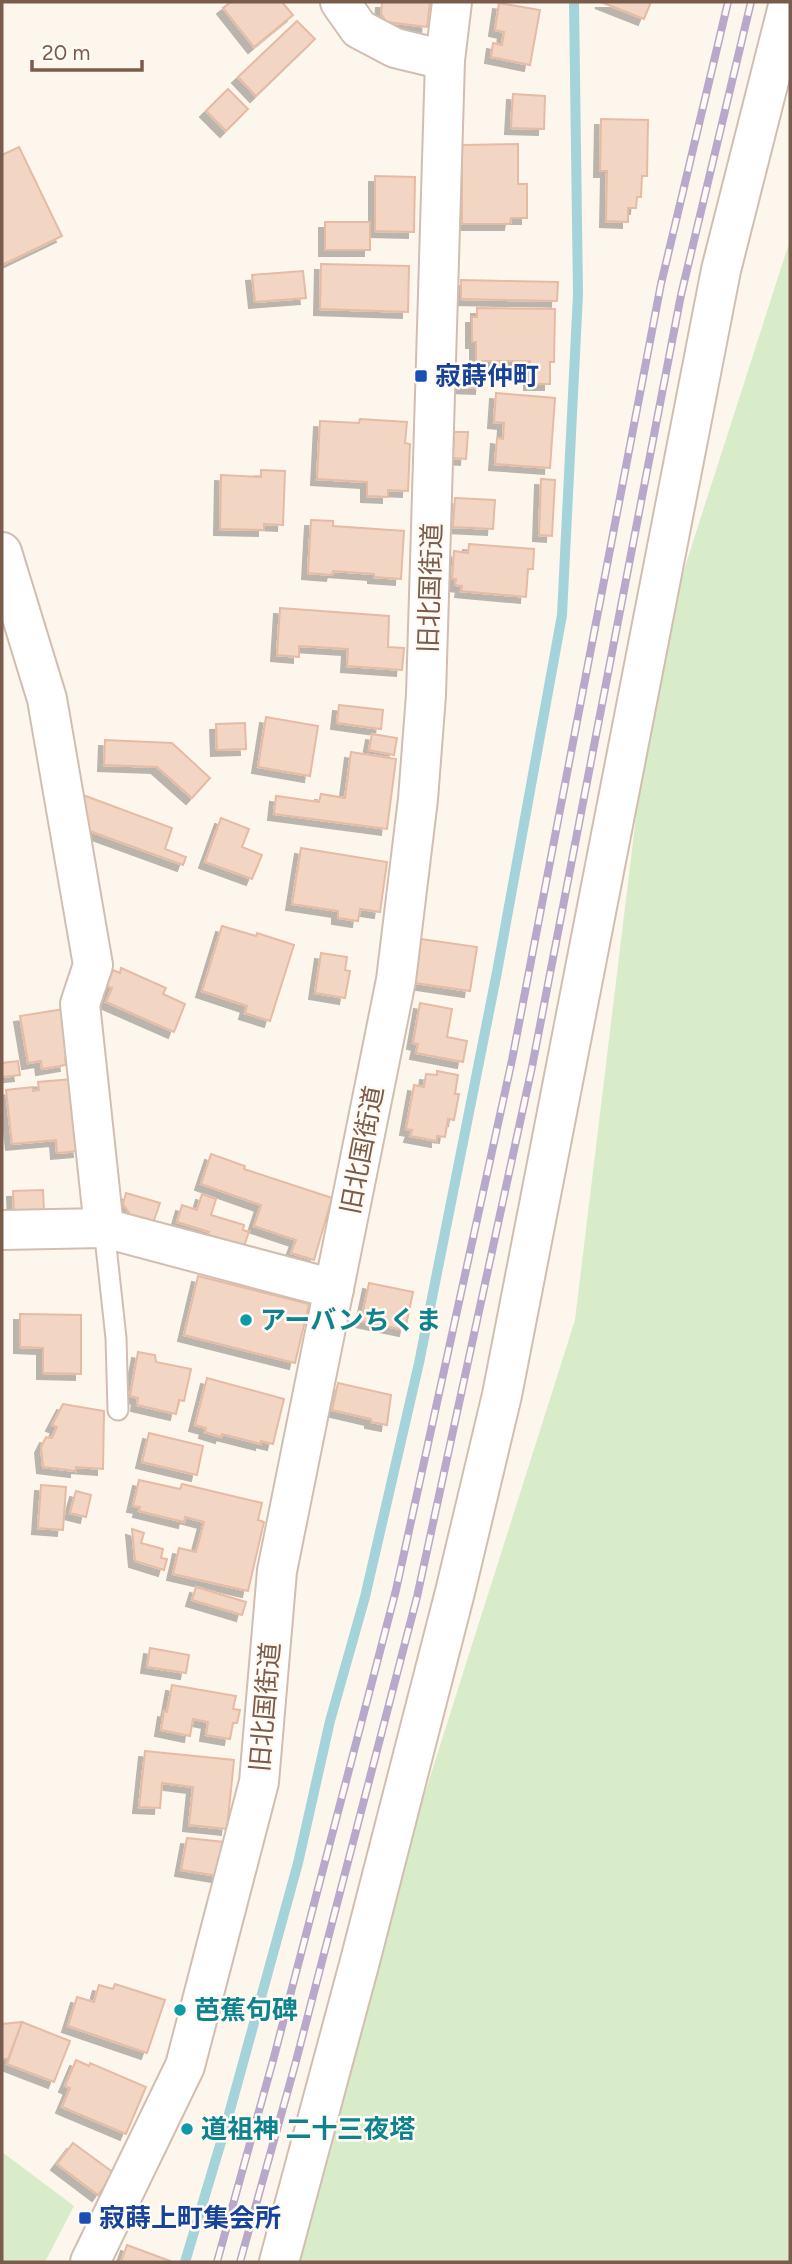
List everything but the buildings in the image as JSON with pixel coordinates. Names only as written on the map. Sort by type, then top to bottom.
[{"type":"street","points":[[340,2],[359,29],[395,48],[445,60]]},
{"type":"street","name":"旧北国街道","points":[[90,2262],[185,2066],[259,1782],[277,1571],[396,980],[418,799],[426,695],[445,60],[452,2]]},
{"type":"street","points":[[279,2262],[455,1592],[502,1395],[721,270],[789,2]]},
{"type":"street","points":[[2,552],[47,699],[93,965],[80,1004],[104,1228]]},
{"type":"street","points":[[2,1230],[104,1228],[334,1289]]},
{"type":"lane","points":[[104,1228],[116,1338],[118,1410]]},
{"type":"green space","points":[[790,240],[790,2262],[300,2262],[412,1834],[575,1320],[655,660]]},
{"type":"green space","points":[[2,2152],[74,2206],[45,2262],[2,2262]]},
{"type":"waterway","points":[[185,2262],[224,2132],[298,1863],[330,1721],[365,1597],[419,1363],[497,972],[562,615],[578,294],[574,2]]},
{"type":"railway","points":[[217,2262],[274,2057],[396,1590],[512,1060],[661,284],[728,2]]},
{"type":"railway","points":[[240,2262],[295,2065],[417,1597],[532,1067],[681,295],[751,2]]},
{"type":"place","name":"寂蒔仲町","points":[[421,376]]},
{"type":"place","name":"アーバンちくま","points":[[246,1320]]},
{"type":"place","name":"芭蕉句碑","points":[[180,2010]]},
{"type":"place","name":"道祖神 二十三夜塔","points":[[187,2129]]},
{"type":"place","name":"寂蒔上町集会所","points":[[85,2218]]}]
